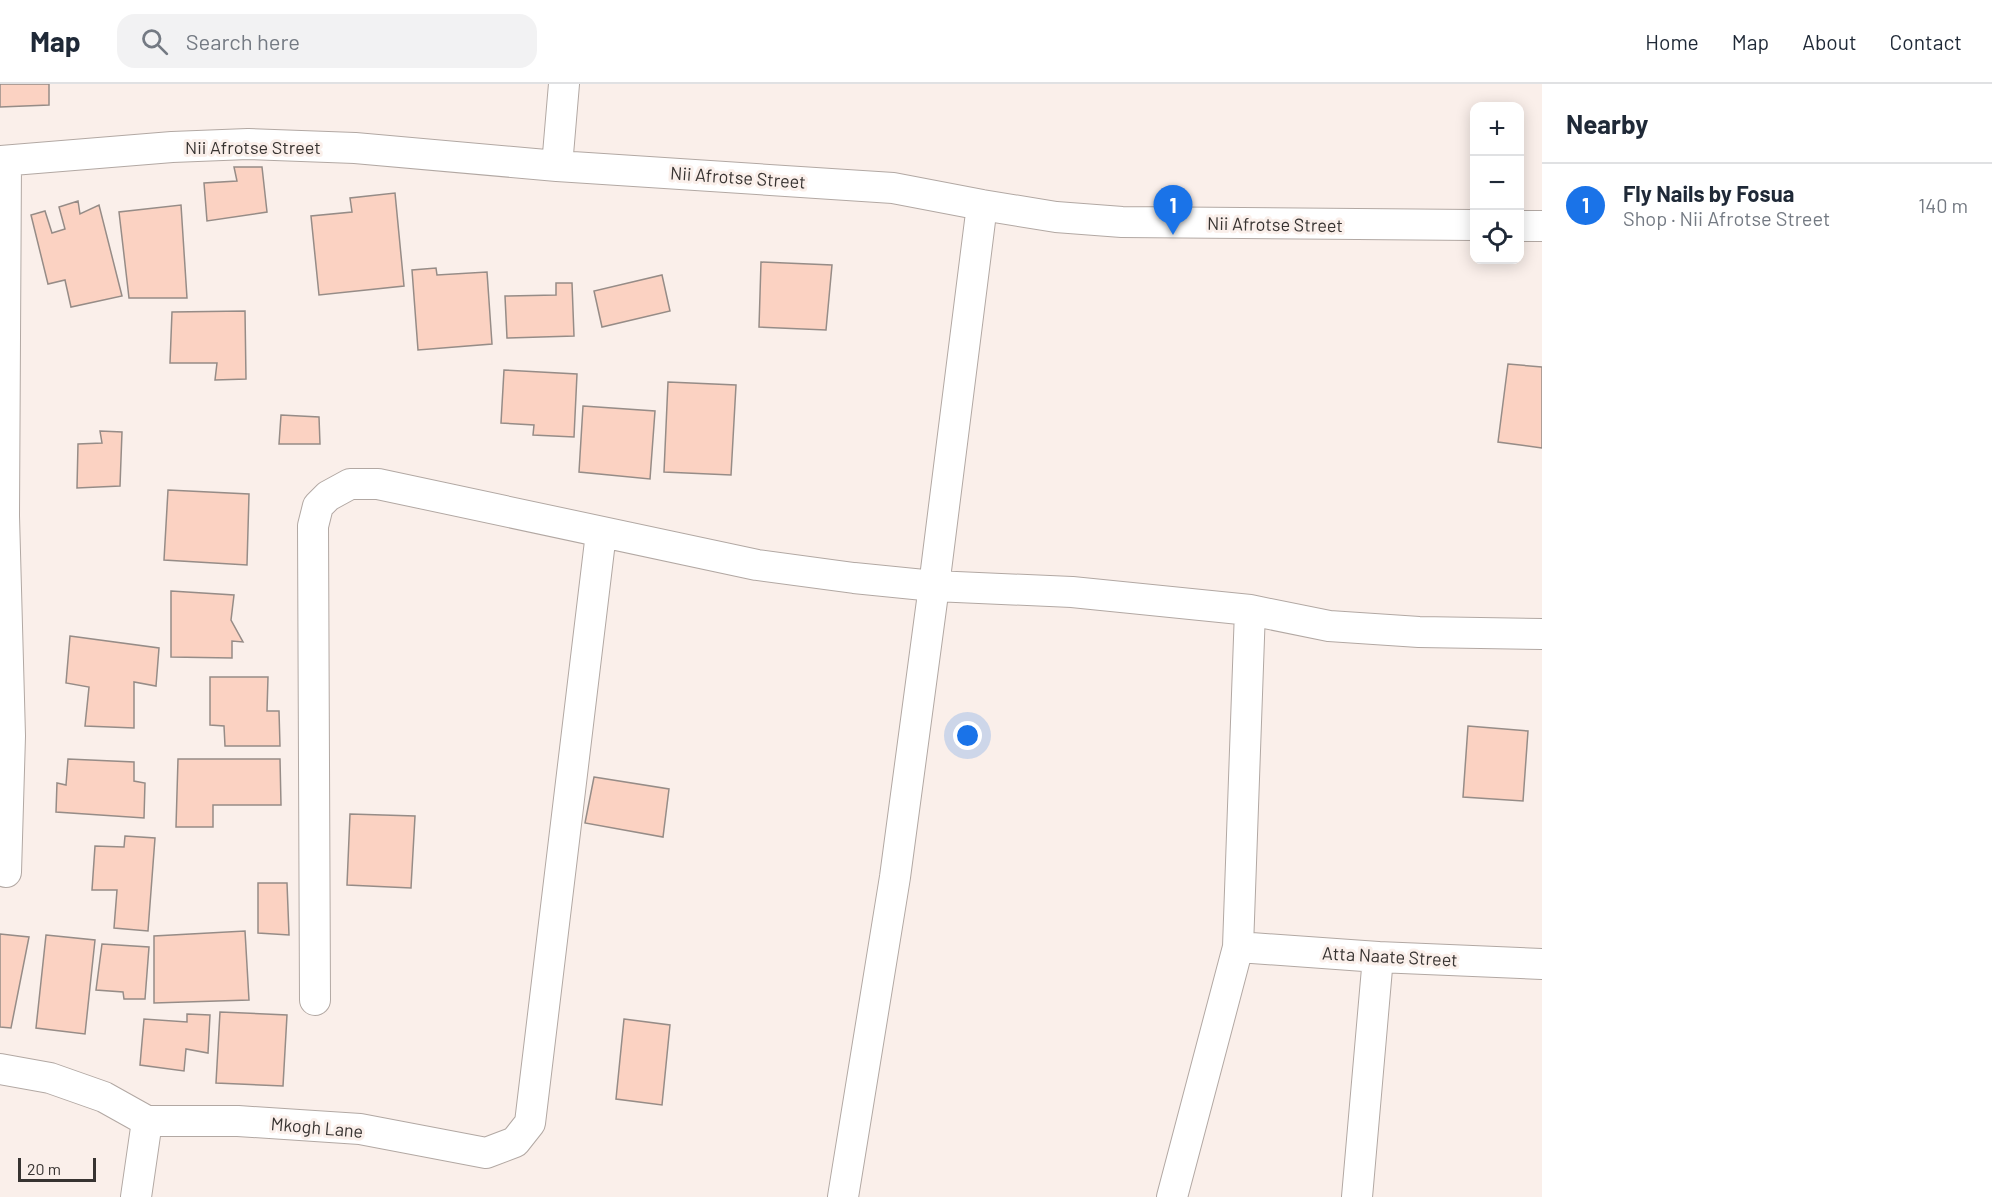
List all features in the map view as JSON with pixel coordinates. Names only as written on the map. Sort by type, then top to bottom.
[{"type":"street","points":[[557,166],[564,84]]},
{"type":"street","name":"Nii Afrotse Street","points":[[3,161],[172,147],[248,144],[355,148],[557,166],[893,188],[1056,217],[1122,222],[1470,225]]},
{"type":"street","points":[[3,161],[2,516],[9,736],[6,872]]},
{"type":"street","points":[[843,1197],[895,878],[982,205]]},
{"type":"street","points":[[1524,226],[1542,226]]},
{"type":"street","points":[[315,1000],[314,526],[318,506],[328,495],[350,484],[378,484],[757,565],[854,578],[934,586],[1072,592],[1250,610],[1329,626],[1419,632],[1542,634]]},
{"type":"street","name":"Mkogh Lane","points":[[0,1069],[50,1078],[104,1097],[147,1121],[238,1121],[360,1129],[486,1154],[515,1142],[530,1123],[601,533]]},
{"type":"street","points":[[1172,1197],[1238,947],[1250,610]]},
{"type":"street","name":"Atta Naate Street","points":[[1238,947],[1378,957],[1542,964]]},
{"type":"street","points":[[1357,1197],[1378,957]]},
{"type":"street","points":[[136,1197],[147,1121]]},
{"type":"building","points":[[0,84],[49,84],[49,105],[0,107]]},
{"type":"building","points":[[234,167],[262,167],[267,212],[207,221],[204,183],[237,181]]},
{"type":"building","points":[[395,193],[404,286],[319,295],[311,216],[352,212],[350,198]]},
{"type":"building","points":[[78,201],[80,214],[99,205],[122,296],[71,307],[65,280],[48,284],[31,215],[45,211],[52,233],[65,229],[59,207]]},
{"type":"building","points":[[181,205],[187,298],[129,298],[119,212]]},
{"type":"building","points":[[761,262],[832,265],[826,330],[759,327]]},
{"type":"building","points":[[436,268],[437,275],[487,272],[492,344],[418,350],[412,270]]},
{"type":"building","points":[[662,275],[670,311],[602,327],[594,291]]},
{"type":"building","points":[[556,283],[572,283],[574,336],[507,338],[505,296],[556,295]]},
{"type":"building","points":[[245,311],[246,379],[215,380],[217,363],[170,363],[172,312]]},
{"type":"building","points":[[1508,364],[1542,367],[1542,448],[1498,442]]},
{"type":"building","points":[[504,370],[577,374],[574,437],[533,435],[534,425],[501,423]]},
{"type":"building","points":[[668,382],[736,385],[731,475],[664,472]]},
{"type":"building","points":[[583,406],[655,411],[650,479],[579,472]]},
{"type":"building","points":[[281,415],[319,417],[320,444],[279,444]]},
{"type":"building","points":[[100,431],[122,432],[120,486],[77,488],[78,444],[102,443]]},
{"type":"building","points":[[168,490],[249,494],[247,565],[164,560]]},
{"type":"building","points":[[171,591],[234,595],[231,620],[243,642],[232,641],[232,658],[171,657]]},
{"type":"building","points":[[70,636],[159,648],[156,686],[134,682],[134,728],[85,726],[89,687],[66,683]]},
{"type":"building","points":[[210,677],[268,677],[267,711],[279,711],[280,746],[225,746],[224,726],[210,725]]},
{"type":"building","points":[[1468,726],[1528,731],[1523,801],[1463,797]]},
{"type":"building","points":[[68,759],[134,762],[134,781],[145,783],[144,818],[56,812],[57,783],[66,785]]},
{"type":"building","points":[[178,759],[280,759],[281,805],[213,805],[213,827],[176,827]]},
{"type":"building","points":[[594,777],[669,789],[663,837],[585,823]]},
{"type":"building","points":[[350,814],[415,816],[411,888],[347,885]]},
{"type":"building","points":[[125,836],[155,838],[148,931],[114,928],[117,890],[92,890],[95,846],[124,847]]},
{"type":"building","points":[[258,883],[287,883],[289,935],[258,933]]},
{"type":"building","points":[[245,931],[249,1000],[154,1003],[154,936]]},
{"type":"building","points":[[0,934],[29,937],[11,1028],[0,1027]]},
{"type":"building","points":[[46,935],[95,940],[85,1034],[36,1028]]},
{"type":"building","points":[[102,944],[149,947],[145,999],[124,999],[123,992],[96,990]]},
{"type":"building","points":[[220,1012],[287,1015],[283,1086],[216,1083]]},
{"type":"building","points":[[187,1014],[210,1015],[208,1053],[186,1049],[184,1071],[140,1065],[144,1019],[187,1022]]},
{"type":"building","points":[[624,1019],[670,1025],[662,1105],[616,1099]]},
{"type":"place","name":"Fly Nails by Fosua","points":[[1173,235]]}]
